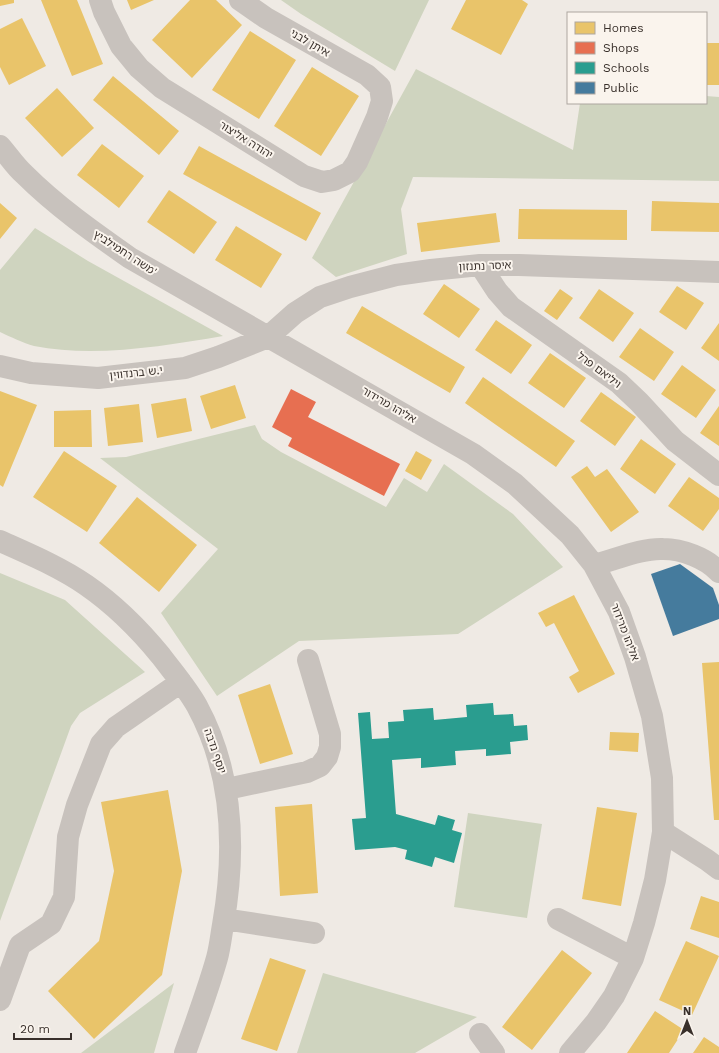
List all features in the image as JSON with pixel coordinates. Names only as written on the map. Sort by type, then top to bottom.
[{"type":"street","name":"יהודה אליצור","points":[[100,0],[104,12],[121,46],[139,68],[162,88],[304,176],[322,182],[334,180],[350,172],[357,162],[378,117],[382,101],[380,87]]},
{"type":"street","name":"איתן לבני","points":[[240,0],[266,18],[367,75],[380,87]]},
{"type":"street","name":"משה רחמילביץ'","points":[[0,146],[23,173],[92,232],[130,258],[268,337]]},
{"type":"street","name":"איסר נתנזון","points":[[268,337],[295,313],[320,297],[350,287],[396,275],[480,265],[719,272]]},
{"type":"street","name":"ויליאם פרל","points":[[480,265],[497,291],[511,307],[619,383],[675,441],[719,475]]},
{"type":"street","name":"י.ש ברנדווין","points":[[0,366],[30,373],[98,378],[145,373],[185,368],[218,357],[268,337]]},
{"type":"street","name":"אליהו מרידור","points":[[268,337],[473,454],[515,484],[570,535],[594,566],[619,612],[635,657],[652,716],[662,778],[664,832],[655,880],[633,958],[614,996],[596,1022],[570,1053]]},
{"type":"street","name":"יוסף נדבה","points":[[0,541],[33,556],[85,585],[135,625],[181,682],[197,706],[220,760],[226,789],[231,857],[229,890],[217,958],[185,1053]]},
{"type":"street","points":[[594,566],[648,550],[664,549],[687,553],[704,559],[719,572]]},
{"type":"street","points":[[226,789],[307,772],[320,766],[327,757],[330,747],[330,734],[308,660]]},
{"type":"street","points":[[0,1000],[20,945],[51,924],[64,897],[68,837],[77,805],[101,744],[116,727],[181,682]]},
{"type":"street","points":[[664,832],[719,869]]},
{"type":"street","points":[[224,919],[314,933]]},
{"type":"street","points":[[558,919],[633,958]]},
{"type":"street","points":[[480,1034],[494,1053]]},
{"type":"green space","points":[[281,0],[429,0],[395,71],[301,14]]},
{"type":"green space","points":[[416,69],[573,150],[580,104],[707,104],[707,96],[719,97],[719,181],[413,177],[401,209],[407,254],[336,277],[312,258]]},
{"type":"green space","points":[[35,228],[88,261],[223,336],[153,347],[105,351],[81,351],[34,346],[21,342],[0,332],[0,270]]},
{"type":"green space","points":[[255,425],[262,439],[281,452],[386,507],[404,478],[427,492],[444,464],[513,514],[563,567],[458,634],[299,641],[217,696],[161,613],[218,549],[100,458],[126,457]]},
{"type":"green space","points":[[0,573],[65,600],[145,672],[80,713],[71,726],[0,921]]},
{"type":"green space","points":[[468,813],[542,824],[527,918],[454,907]]},
{"type":"green space","points":[[323,973],[477,1017],[415,1053],[297,1053]]},
{"type":"green space","points":[[174,983],[154,1053],[81,1053]]},
{"type":"building: Homes","points":[[0,0],[14,0],[14,3],[0,6]]},
{"type":"building: Homes","points":[[41,0],[77,0],[103,64],[72,76]]},
{"type":"building: Homes","points":[[127,0],[154,0],[131,10]]},
{"type":"building: Homes","points":[[190,0],[216,0],[242,25],[192,78],[152,40]]},
{"type":"building: Homes","points":[[466,0],[522,0],[528,4],[501,55],[451,29]]},
{"type":"building: Homes","points":[[22,18],[46,66],[9,85],[0,67],[0,29]]},
{"type":"building: Homes","points":[[250,31],[296,60],[259,119],[212,90]]},
{"type":"building: Homes","points":[[707,43],[719,43],[719,85],[707,85]]},
{"type":"building: Homes","points":[[312,67],[359,96],[321,156],[274,126]]},
{"type":"building: Homes","points":[[113,76],[179,131],[159,155],[93,100]]},
{"type":"building: Homes","points":[[57,88],[94,128],[62,157],[25,118]]},
{"type":"building: Homes","points":[[102,144],[144,176],[119,208],[77,175]]},
{"type":"building: Homes","points":[[199,146],[321,213],[306,241],[183,174]]},
{"type":"building: Homes","points":[[169,190],[217,222],[194,254],[147,222]]},
{"type":"building: Homes","points":[[652,201],[719,203],[719,232],[651,231]]},
{"type":"building: Homes","points":[[0,203],[17,218],[0,239]]},
{"type":"building: Homes","points":[[519,209],[627,210],[627,240],[518,239]]},
{"type":"building: Homes","points":[[496,213],[500,242],[421,252],[417,223]]},
{"type":"building: Homes","points":[[236,226],[282,254],[261,288],[215,260]]},
{"type":"building: Homes","points":[[444,284],[480,309],[459,338],[423,314]]},
{"type":"building: Homes","points":[[677,286],[704,303],[686,330],[659,312]]},
{"type":"building: Homes","points":[[560,289],[573,298],[557,320],[544,311]]},
{"type":"building: Homes","points":[[599,289],[634,313],[613,342],[579,318]]},
{"type":"building: Homes","points":[[362,306],[465,367],[450,393],[346,333]]},
{"type":"building: Homes","points":[[496,320],[532,345],[511,374],[475,350]]},
{"type":"building: Homes","points":[[719,323],[719,361],[701,348]]},
{"type":"building: Homes","points":[[640,328],[674,352],[654,381],[619,357]]},
{"type":"building: Homes","points":[[550,353],[586,378],[564,408],[528,383]]},
{"type":"building: Homes","points":[[682,365],[716,390],[696,418],[661,394]]},
{"type":"building: Homes","points":[[483,377],[575,441],[556,467],[465,403]]},
{"type":"building: Homes","points":[[235,385],[246,418],[211,429],[200,396]]},
{"type":"building: Homes","points":[[0,391],[37,405],[3,487],[0,485]]},
{"type":"building: Homes","points":[[601,392],[636,417],[615,446],[580,421]]},
{"type":"building: Homes","points":[[186,398],[192,431],[157,438],[151,404]]},
{"type":"building: Homes","points":[[139,404],[143,442],[108,446],[104,408]]},
{"type":"building: Homes","points":[[719,406],[719,446],[700,433]]},
{"type":"building: Homes","points":[[91,410],[92,447],[54,447],[54,411]]},
{"type":"building: Homes","points":[[641,439],[676,464],[655,494],[620,469]]},
{"type":"building: Homes","points":[[64,451],[117,486],[87,532],[33,497]]},
{"type":"building: Homes","points":[[416,451],[432,460],[421,480],[405,471]]},
{"type":"building: Homes","points":[[587,466],[595,477],[607,469],[639,512],[611,532],[571,477]]},
{"type":"building: Homes","points":[[689,477],[719,498],[719,509],[703,531],[668,506]]},
{"type":"building: Homes","points":[[137,497],[197,545],[159,592],[99,543]]},
{"type":"building: Homes","points":[[574,595],[615,674],[578,693],[569,677],[579,671],[554,623],[546,627],[538,613]]},
{"type":"building: Homes","points":[[719,662],[719,820],[714,820],[702,663]]},
{"type":"building: Homes","points":[[270,684],[293,754],[260,764],[238,695]]},
{"type":"building: Homes","points":[[610,732],[639,733],[638,752],[609,750]]},
{"type":"building: Homes","points":[[168,790],[182,871],[162,975],[94,1039],[48,991],[99,941],[114,871],[101,802]]},
{"type":"building: Homes","points":[[312,804],[318,893],[280,896],[275,807]]},
{"type":"building: Homes","points":[[597,807],[637,813],[621,906],[582,899]]},
{"type":"building: Homes","points":[[701,896],[719,902],[719,938],[690,929]]},
{"type":"building: Homes","points":[[686,941],[719,956],[692,1015],[659,1000]]},
{"type":"building: Homes","points":[[562,950],[592,973],[532,1050],[502,1027]]},
{"type":"building: Homes","points":[[270,958],[306,970],[277,1051],[241,1039]]},
{"type":"building: Homes","points":[[655,1011],[684,1030],[669,1053],[627,1053]]},
{"type":"building: Homes","points":[[704,1037],[719,1047],[719,1053],[693,1053]]},
{"type":"building: Shops","points":[[291,389],[316,402],[308,417],[400,464],[384,496],[288,446],[292,438],[272,427]]},
{"type":"building: Schools","points":[[493,703],[494,715],[513,714],[514,726],[527,725],[528,740],[510,742],[511,754],[486,756],[486,749],[455,751],[456,765],[421,768],[421,758],[392,760],[396,814],[435,825],[438,815],[455,820],[452,830],[462,833],[454,863],[435,857],[432,867],[405,859],[407,850],[395,847],[355,850],[352,819],[366,818],[358,713],[370,712],[372,739],[389,738],[388,722],[404,721],[403,710],[433,708],[434,720],[467,717],[466,705]]},
{"type":"building: Public","points":[[680,564],[713,588],[719,605],[719,619],[673,636],[651,574]]}]
